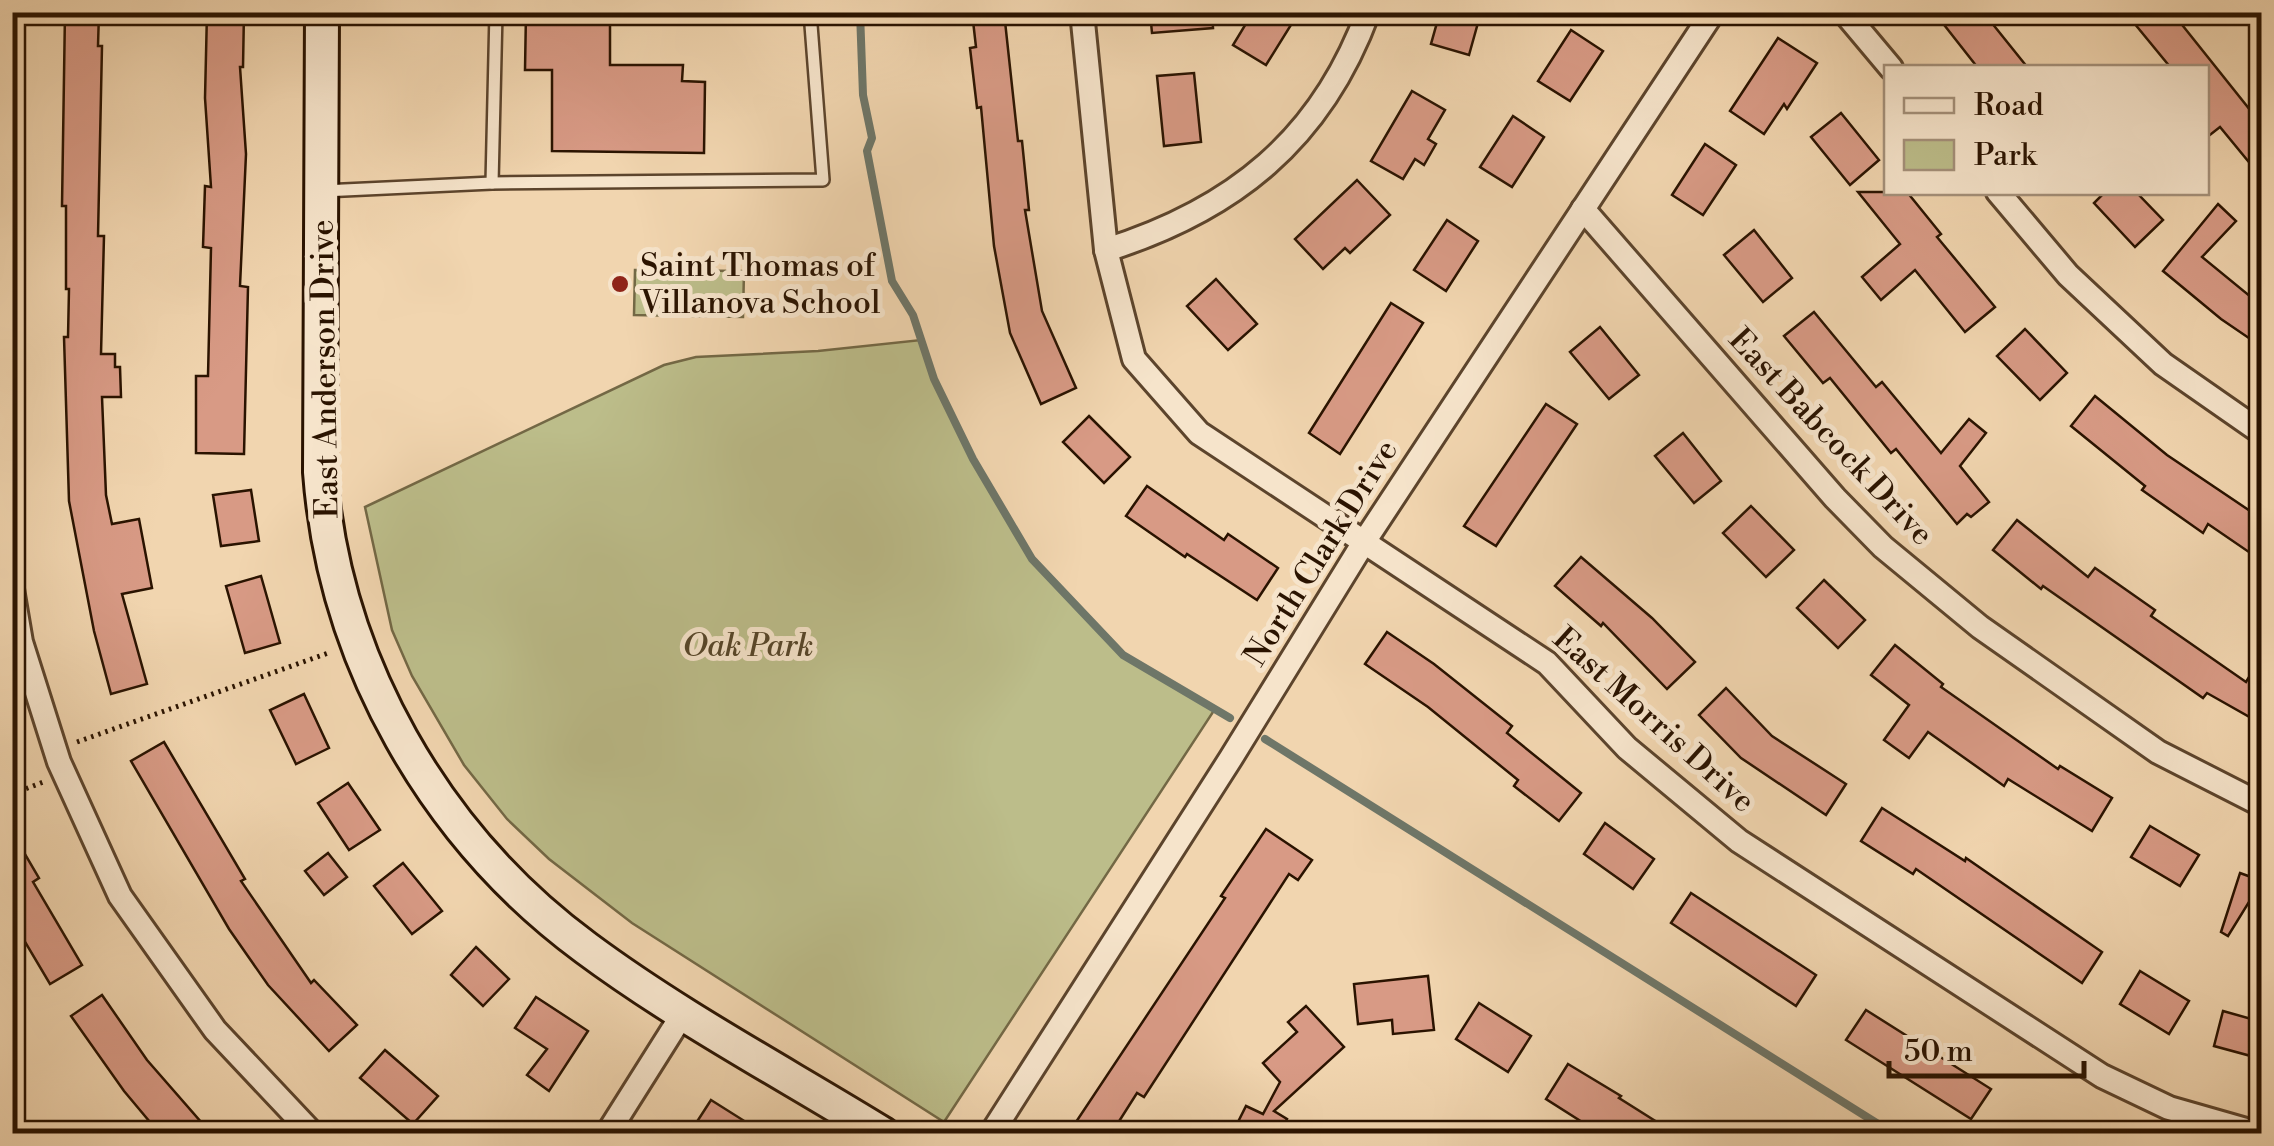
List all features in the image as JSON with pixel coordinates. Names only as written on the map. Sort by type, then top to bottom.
[{"type":"street","name":"East Anderson Drive","points":[[322,12],[320,472],[324,526],[357,643],[397,736],[478,850],[585,948],[883,1134]]},
{"type":"street","name":"East Morris Drive","points":[[1082,12],[1106,250],[1134,358],[1199,433],[1547,663],[1627,748],[1740,840],[2102,1076],[2169,1108],[2260,1134]]},
{"type":"street","points":[[1106,250],[1157,234],[1198,214],[1258,172],[1315,113],[1356,44],[1368,12]]},
{"type":"street","name":"North Clark Drive","points":[[991,1134],[1364,542],[1713,12]]},
{"type":"street","points":[[1844,12],[1889,65]]},
{"type":"street","points":[[2001,195],[2068,274],[2163,364],[2262,433]]},
{"type":"street","name":"East Babcock Drive","points":[[1583,209],[1835,498],[1883,547],[1980,626],[2158,752],[2262,805]]},
{"type":"street","points":[[12,589],[21,642],[60,762],[120,896],[214,1030],[313,1134]]},
{"type":"street","points":[[607,1134],[684,1012]]},
{"type":"lane","points":[[492,184],[496,12]]},
{"type":"lane","points":[[322,190],[823,180],[810,12]]},
{"type":"path","points":[[12,794],[49,779],[75,743],[357,643]]},
{"type":"green space","points":[[635,270],[744,271],[743,317],[634,315]]},
{"type":"green space","name":"Oak Park","points":[[921,340],[934,379],[973,459],[1032,559],[1123,655],[1215,709],[944,1122],[632,923],[549,859],[507,819],[464,765],[412,676],[392,630],[365,507],[664,365],[696,357],[818,351]]},
{"type":"building","points":[[65,12],[99,12],[98,46],[102,46],[98,236],[104,236],[101,354],[115,354],[115,367],[120,367],[121,397],[102,397],[106,495],[112,524],[139,519],[152,588],[122,594],[147,684],[111,694],[94,631],[69,501],[64,337],[68,337],[69,289],[66,206],[62,206]]},
{"type":"building","points":[[207,12],[244,12],[240,67],[246,154],[240,286],[248,287],[244,454],[196,453],[196,376],[208,376],[211,248],[203,247],[205,186],[211,187],[205,98]]},
{"type":"building","points":[[526,12],[610,12],[610,65],[683,65],[682,81],[705,82],[704,153],[552,151],[552,70],[525,70]]},
{"type":"building","points":[[972,12],[1004,12],[1018,141],[1022,141],[1029,210],[1025,210],[1042,311],[1076,388],[1041,404],[1010,333],[994,246],[981,107],[977,108],[970,48],[976,47]]},
{"type":"building","points":[[1150,12],[1212,12],[1213,28],[1152,33]]},
{"type":"building","points":[[1253,12],[1299,12],[1266,65],[1233,45]]},
{"type":"building","points":[[1440,12],[1481,12],[1469,55],[1431,44]]},
{"type":"building","points":[[1934,12],[1983,12],[2026,65],[1976,65]]},
{"type":"building","points":[[2125,12],[2172,12],[2262,125],[2262,178],[2220,127],[2209,136],[2209,65],[2169,65]]},
{"type":"building","points":[[1571,30],[1603,51],[1570,101],[1538,81]]},
{"type":"building","points":[[1778,38],[1817,63],[1787,109],[1784,104],[1764,134],[1730,111]]},
{"type":"building","points":[[1194,73],[1201,142],[1164,146],[1157,76]]},
{"type":"building","points":[[1412,91],[1445,110],[1428,139],[1436,144],[1424,165],[1415,159],[1403,179],[1371,161]]},
{"type":"building","points":[[1841,113],[1879,160],[1850,185],[1811,137]]},
{"type":"building","points":[[1513,116],[1544,137],[1512,187],[1480,167]]},
{"type":"building","points":[[1705,144],[1736,165],[1703,215],[1672,195]]},
{"type":"building","points":[[1357,180],[1390,215],[1350,253],[1345,248],[1323,269],[1295,239]]},
{"type":"building","points":[[1858,192],[1909,195],[1941,234],[1937,237],[1995,307],[1965,332],[1915,270],[1881,300],[1862,277],[1900,244]]},
{"type":"building","points":[[2102,195],[2139,195],[2163,220],[2135,247],[2094,203]]},
{"type":"building","points":[[2218,204],[2236,221],[2202,257],[2262,306],[2262,347],[2163,271]]},
{"type":"building","points":[[1447,220],[1478,241],[1446,291],[1414,270]]},
{"type":"building","points":[[1754,230],[1792,278],[1763,302],[1724,255]]},
{"type":"building","points":[[1216,279],[1257,324],[1228,350],[1187,306]]},
{"type":"building","points":[[1391,303],[1423,323],[1340,454],[1309,433]]},
{"type":"building","points":[[1814,312],[1876,387],[1882,382],[1941,453],[1969,419],[1986,433],[1960,466],[1989,502],[1957,524],[1896,449],[1891,453],[1830,378],[1823,383],[1784,336]]},
{"type":"building","points":[[1600,327],[1639,375],[1609,399],[1570,352]]},
{"type":"building","points":[[2025,329],[2067,373],[2040,400],[1997,356]]},
{"type":"building","points":[[2095,396],[2167,455],[2262,519],[2262,561],[2208,524],[2203,533],[2142,490],[2145,486],[2071,426]]},
{"type":"building","points":[[1546,404],[1577,424],[1496,546],[1464,526]]},
{"type":"building","points":[[1089,416],[1130,457],[1104,483],[1063,442]]},
{"type":"building","points":[[1683,433],[1721,481],[1694,503],[1655,456]]},
{"type":"building","points":[[1147,486],[1224,540],[1228,534],[1278,568],[1257,600],[1126,516]]},
{"type":"building","points":[[251,490],[259,541],[221,546],[213,495]]},
{"type":"building","points":[[1751,506],[1794,550],[1766,577],[1723,533]]},
{"type":"building","points":[[2017,520],[2088,577],[2095,568],[2155,610],[2151,616],[2246,682],[2262,656],[2262,724],[2207,693],[2203,698],[2043,586],[2041,589],[1993,550]]},
{"type":"building","points":[[1581,557],[1652,618],[1695,662],[1667,689],[1603,623],[1601,626],[1555,586]]},
{"type":"building","points":[[261,576],[280,643],[245,653],[226,586]]},
{"type":"building","points":[[1824,580],[1865,620],[1838,648],[1797,608]]},
{"type":"building","points":[[1387,632],[1512,726],[1507,733],[1581,793],[1559,821],[1514,786],[1518,780],[1428,707],[1365,664]]},
{"type":"building","points":[[1895,645],[1943,684],[1941,687],[2058,769],[2060,766],[2112,798],[2092,831],[2008,779],[2004,786],[1928,732],[1909,758],[1884,740],[1909,705],[1871,675]]},
{"type":"building","points":[[1726,688],[1772,736],[1846,784],[1826,815],[1741,758],[1699,715]]},
{"type":"building","points":[[304,694],[329,748],[296,764],[270,710]]},
{"type":"building","points":[[164,742],[245,879],[241,881],[311,983],[314,980],[357,1025],[329,1051],[268,985],[229,929],[131,761]]},
{"type":"building","points":[[348,783],[380,830],[349,850],[318,803]]},
{"type":"building","points":[[1882,808],[1965,861],[1966,858],[2102,952],[2082,983],[1916,869],[1913,874],[1861,841]]},
{"type":"building","points":[[1605,823],[1654,859],[1633,889],[1584,854]]},
{"type":"building","points":[[2150,826],[2199,855],[2180,886],[2131,857]]},
{"type":"building","points":[[1266,829],[1312,860],[1298,880],[1289,874],[1144,1097],[1137,1093],[1111,1134],[1068,1134],[1225,898],[1221,896]]},
{"type":"building","points":[[12,832],[39,878],[33,882],[82,965],[50,984],[12,920]]},
{"type":"building","points":[[328,853],[347,877],[324,895],[305,871]]},
{"type":"building","points":[[403,863],[442,911],[412,934],[374,886]]},
{"type":"building","points":[[2240,873],[2262,881],[2228,936],[2221,932]]},
{"type":"building","points":[[1691,893],[1816,975],[1796,1006],[1671,923]]},
{"type":"building","points":[[476,947],[509,979],[483,1006],[451,975]]},
{"type":"building","points":[[2140,971],[2189,1001],[2169,1034],[2120,1004]]},
{"type":"building","points":[[1428,976],[1434,1030],[1393,1034],[1392,1020],[1358,1024],[1354,984]]},
{"type":"building","points":[[102,995],[147,1060],[201,1122],[188,1134],[160,1134],[71,1016]]},
{"type":"building","points":[[536,997],[588,1031],[549,1091],[527,1075],[547,1049],[515,1028]]},
{"type":"building","points":[[1479,1003],[1531,1036],[1508,1072],[1456,1039]]},
{"type":"building","points":[[1306,1006],[1344,1047],[1274,1111],[1287,1119],[1284,1125],[1300,1134],[1232,1134],[1246,1106],[1263,1114],[1280,1082],[1263,1063],[1297,1032],[1288,1022]]},
{"type":"building","points":[[1866,1010],[1991,1089],[1971,1119],[1846,1040]]},
{"type":"building","points":[[2223,1011],[2262,1022],[2262,1059],[2214,1046]]},
{"type":"building","points":[[385,1050],[438,1096],[413,1124],[360,1078]]},
{"type":"building","points":[[1568,1064],[1676,1134],[1601,1134],[1546,1099]]},
{"type":"building","points":[[711,1100],[765,1134],[689,1134]]},
{"type":"waterway","points":[[860,12],[863,95],[872,138],[867,151],[892,281],[913,315],[934,379],[973,459],[1032,559],[1123,655],[1230,718]]},
{"type":"waterway","points":[[1265,739],[1894,1134]]},
{"type":"place","name":"Saint Thomas of Villanova School","points":[[620,284]]}]
